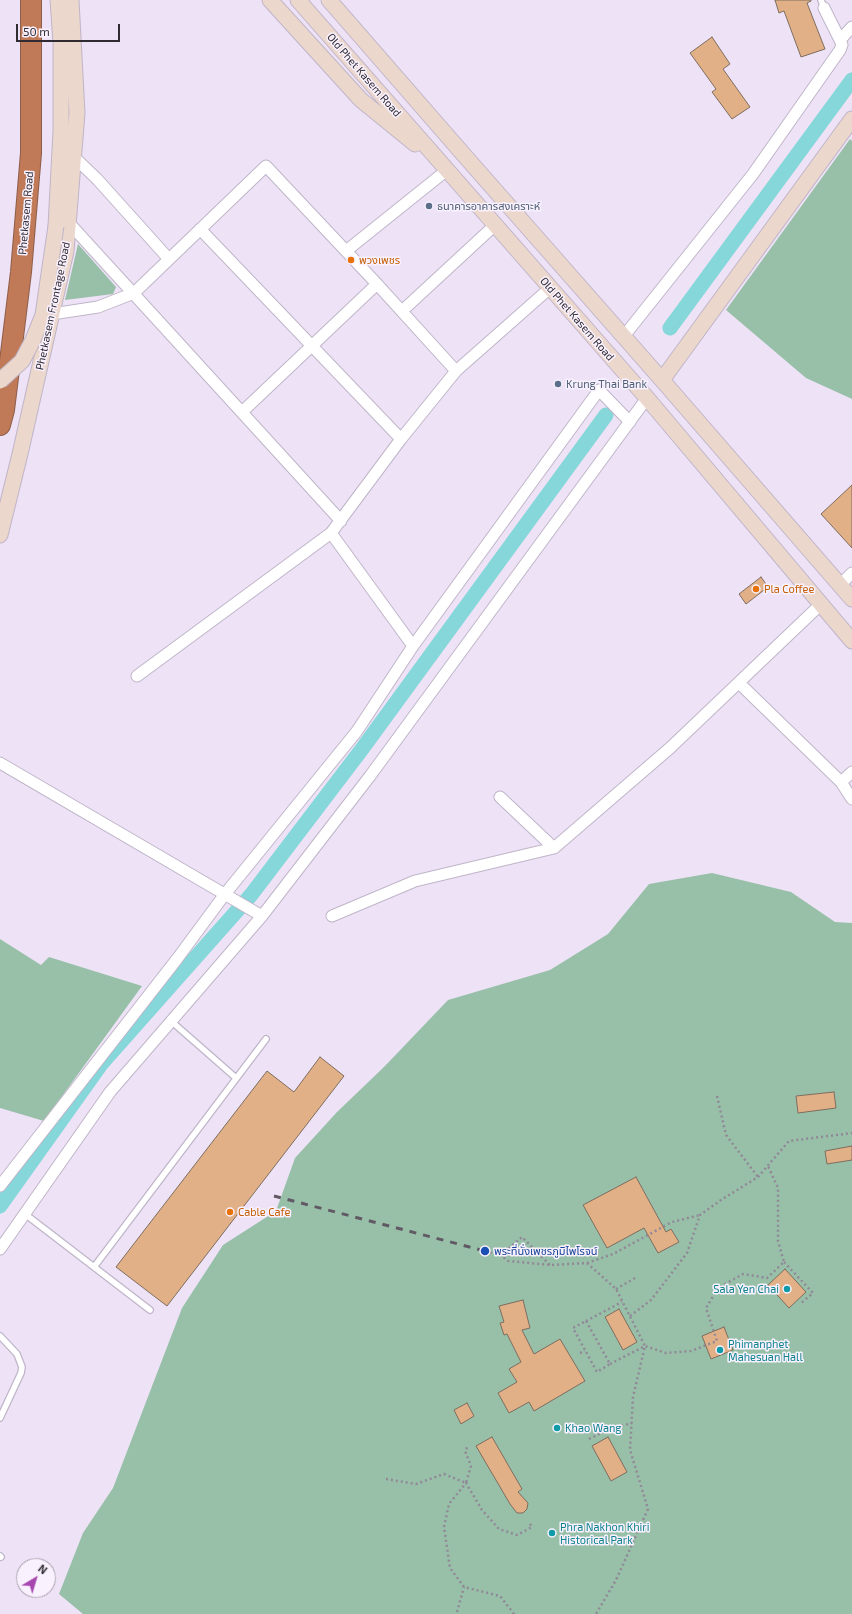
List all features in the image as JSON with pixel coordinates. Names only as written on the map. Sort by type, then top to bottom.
[{"type":"highway","name":"Phetkasem Road","points":[[0,425],[4,410],[21,272],[31,153],[31,0]]},
{"type":"main road","points":[[0,381],[22,361],[32,342],[43,315],[62,224],[61,42],[58,0]]},
{"type":"main road","name":"Phetkasem Frontage Road","points":[[0,535],[66,251],[62,224],[74,157],[77,113],[71,0]]},
{"type":"main road","points":[[270,0],[361,100],[447,170]]},
{"type":"main road","name":"Old Phet Kasem Road","points":[[298,0],[647,398],[820,605],[852,641]]},
{"type":"main road","name":"Old Phet Kasem Road","points":[[329,0],[640,354],[852,599]]},
{"type":"main road","points":[[662,380],[852,119]]},
{"type":"street","points":[[624,336],[753,174],[840,50],[842,45],[823,4]]},
{"type":"street","points":[[840,40],[852,26]]},
{"type":"street","points":[[74,157],[97,179],[168,258]]},
{"type":"street","points":[[52,314],[98,307],[134,293],[168,258],[266,166],[456,370]]},
{"type":"street","points":[[346,251],[447,170]]},
{"type":"street","points":[[62,224],[134,293],[341,521]]},
{"type":"street","points":[[402,311],[495,225]]},
{"type":"street","points":[[200,229],[400,439]]},
{"type":"street","points":[[242,412],[377,284]]},
{"type":"street","points":[[137,676],[331,533],[400,439],[456,370],[550,288]]},
{"type":"street","points":[[0,1186],[356,731],[413,646],[599,390],[630,422]]},
{"type":"street","points":[[0,1249],[110,1092],[171,1021],[370,776],[647,398]]},
{"type":"street","points":[[331,533],[413,646]]},
{"type":"street","points":[[840,585],[852,573]]},
{"type":"street","points":[[332,916],[415,881],[554,848],[670,748],[820,605]]},
{"type":"street","points":[[739,683],[841,782],[852,799]]},
{"type":"street","points":[[0,763],[258,913]]},
{"type":"street","points":[[841,782],[852,772]]},
{"type":"street","points":[[500,797],[554,848]]},
{"type":"lane","points":[[171,1021],[236,1078]]},
{"type":"lane","points":[[94,1267],[266,1039]]},
{"type":"lane","points":[[25,1214],[150,1310]]},
{"type":"lane","points":[[0,1336],[17,1354],[22,1367],[21,1373],[0,1418]]},
{"type":"path","points":[[718,1096],[726,1135],[758,1177]]},
{"type":"path","points":[[485,1251],[501,1256],[508,1261],[550,1265],[587,1263],[613,1254],[672,1222],[700,1215],[758,1177],[788,1141],[852,1133]]},
{"type":"path","points":[[768,1166],[778,1188],[778,1241],[784,1262],[813,1293],[800,1304]]},
{"type":"path","points":[[630,1316],[651,1300],[687,1253],[700,1215]]},
{"type":"path","points":[[501,1256],[522,1237],[550,1265]]},
{"type":"path","points":[[622,1302],[573,1328],[597,1372],[645,1346],[666,1353],[691,1351],[716,1342],[706,1308],[718,1288],[743,1274],[767,1278],[784,1262]]},
{"type":"path","points":[[587,1263],[616,1289],[645,1346],[633,1397],[630,1450],[648,1509],[616,1580],[596,1614]]},
{"type":"path","points":[[616,1289],[635,1278]]},
{"type":"path","points":[[586,1321],[610,1364]]},
{"type":"path","points":[[580,1353],[585,1351]]},
{"type":"path","points":[[589,1439],[607,1430],[632,1423]]},
{"type":"path","points":[[468,1446],[465,1451],[471,1466],[466,1483],[449,1504],[444,1527],[450,1568],[464,1586],[500,1596],[514,1614]]},
{"type":"path","points":[[386,1479],[416,1484],[444,1474],[466,1483],[482,1510],[499,1528],[517,1535],[532,1527],[530,1524]]},
{"type":"path","points":[[457,1612],[464,1586]]},
{"type":"green space","points":[[850,139],[852,141],[852,399],[806,378],[726,310]]},
{"type":"green space","points":[[78,244],[116,287],[113,294],[65,300]]},
{"type":"green space","points":[[712,873],[791,892],[835,922],[852,923],[852,1614],[83,1614],[59,1594],[83,1533],[113,1488],[182,1308],[223,1245],[276,1211],[295,1158],[337,1112],[384,1067],[448,1000],[550,970],[608,934],[649,884]]},
{"type":"green space","points":[[0,939],[41,965],[49,957],[142,986],[44,1121],[0,1108]]},
{"type":"building","points":[[775,0],[811,0],[807,3],[825,49],[801,57],[784,11],[779,13]]},
{"type":"building","points":[[712,37],[730,64],[723,69],[750,107],[732,119],[712,92],[716,89],[690,53]]},
{"type":"building","points":[[852,485],[852,548],[821,514]]},
{"type":"building","points":[[761,577],[768,587],[746,604],[739,594]]},
{"type":"building","points":[[320,1057],[344,1076],[167,1306],[116,1267],[267,1071],[294,1092]]},
{"type":"building","points":[[834,1092],[836,1108],[798,1113],[796,1096]]},
{"type":"building","points":[[852,1146],[852,1160],[827,1164],[825,1151]]},
{"type":"building","points":[[636,1177],[666,1232],[671,1229],[679,1242],[658,1253],[644,1228],[607,1248],[583,1205]]},
{"type":"building","name":"Sala Yen Chai","points":[[785,1269],[806,1292],[789,1308],[768,1285]]},
{"type":"building","points":[[523,1300],[530,1328],[522,1330],[534,1354],[560,1339],[585,1381],[534,1411],[529,1402],[509,1413],[498,1393],[517,1382],[509,1369],[521,1362],[507,1334],[504,1335],[500,1323],[504,1322],[499,1306]]},
{"type":"building","points":[[619,1309],[637,1342],[623,1350],[605,1317]]},
{"type":"building","points":[[724,1327],[733,1350],[711,1359],[702,1336]]},
{"type":"building","points":[[467,1403],[474,1416],[461,1424],[454,1410]]},
{"type":"building","points":[[492,1437],[522,1489],[518,1492],[528,1503],[527,1509],[523,1513],[517,1513],[510,1504],[476,1446]]},
{"type":"building","points":[[608,1437],[627,1472],[611,1481],[592,1446]]},
{"type":"waterway","points":[[670,328],[852,80]]},
{"type":"waterway","points":[[0,1206],[102,1063],[251,895],[362,749],[606,415]]},
{"type":"railway","points":[[274,1196],[485,1251]]},
{"type":"place","name":"ธนาคารอาคารสงเคราะห์","points":[[429,206]]},
{"type":"place","name":"พวงเพชร","points":[[351,260]]},
{"type":"place","name":"Krung Thai Bank","points":[[558,384]]},
{"type":"place","name":"Pla Coffee","points":[[756,589]]},
{"type":"place","name":"Cable Cafe","points":[[230,1212]]},
{"type":"place","name":"พระที่นั่งเพชรภูมิไพโรจน์","points":[[485,1251]]},
{"type":"place","name":"Sala Yen Chai","points":[[787,1289]]},
{"type":"place","name":"Phimanphet Mahesuan Hall","points":[[720,1350]]},
{"type":"place","name":"Khao Wang","points":[[557,1428]]},
{"type":"place","name":"Phra Nakhon Khiri Historical Park","points":[[552,1533]]}]
